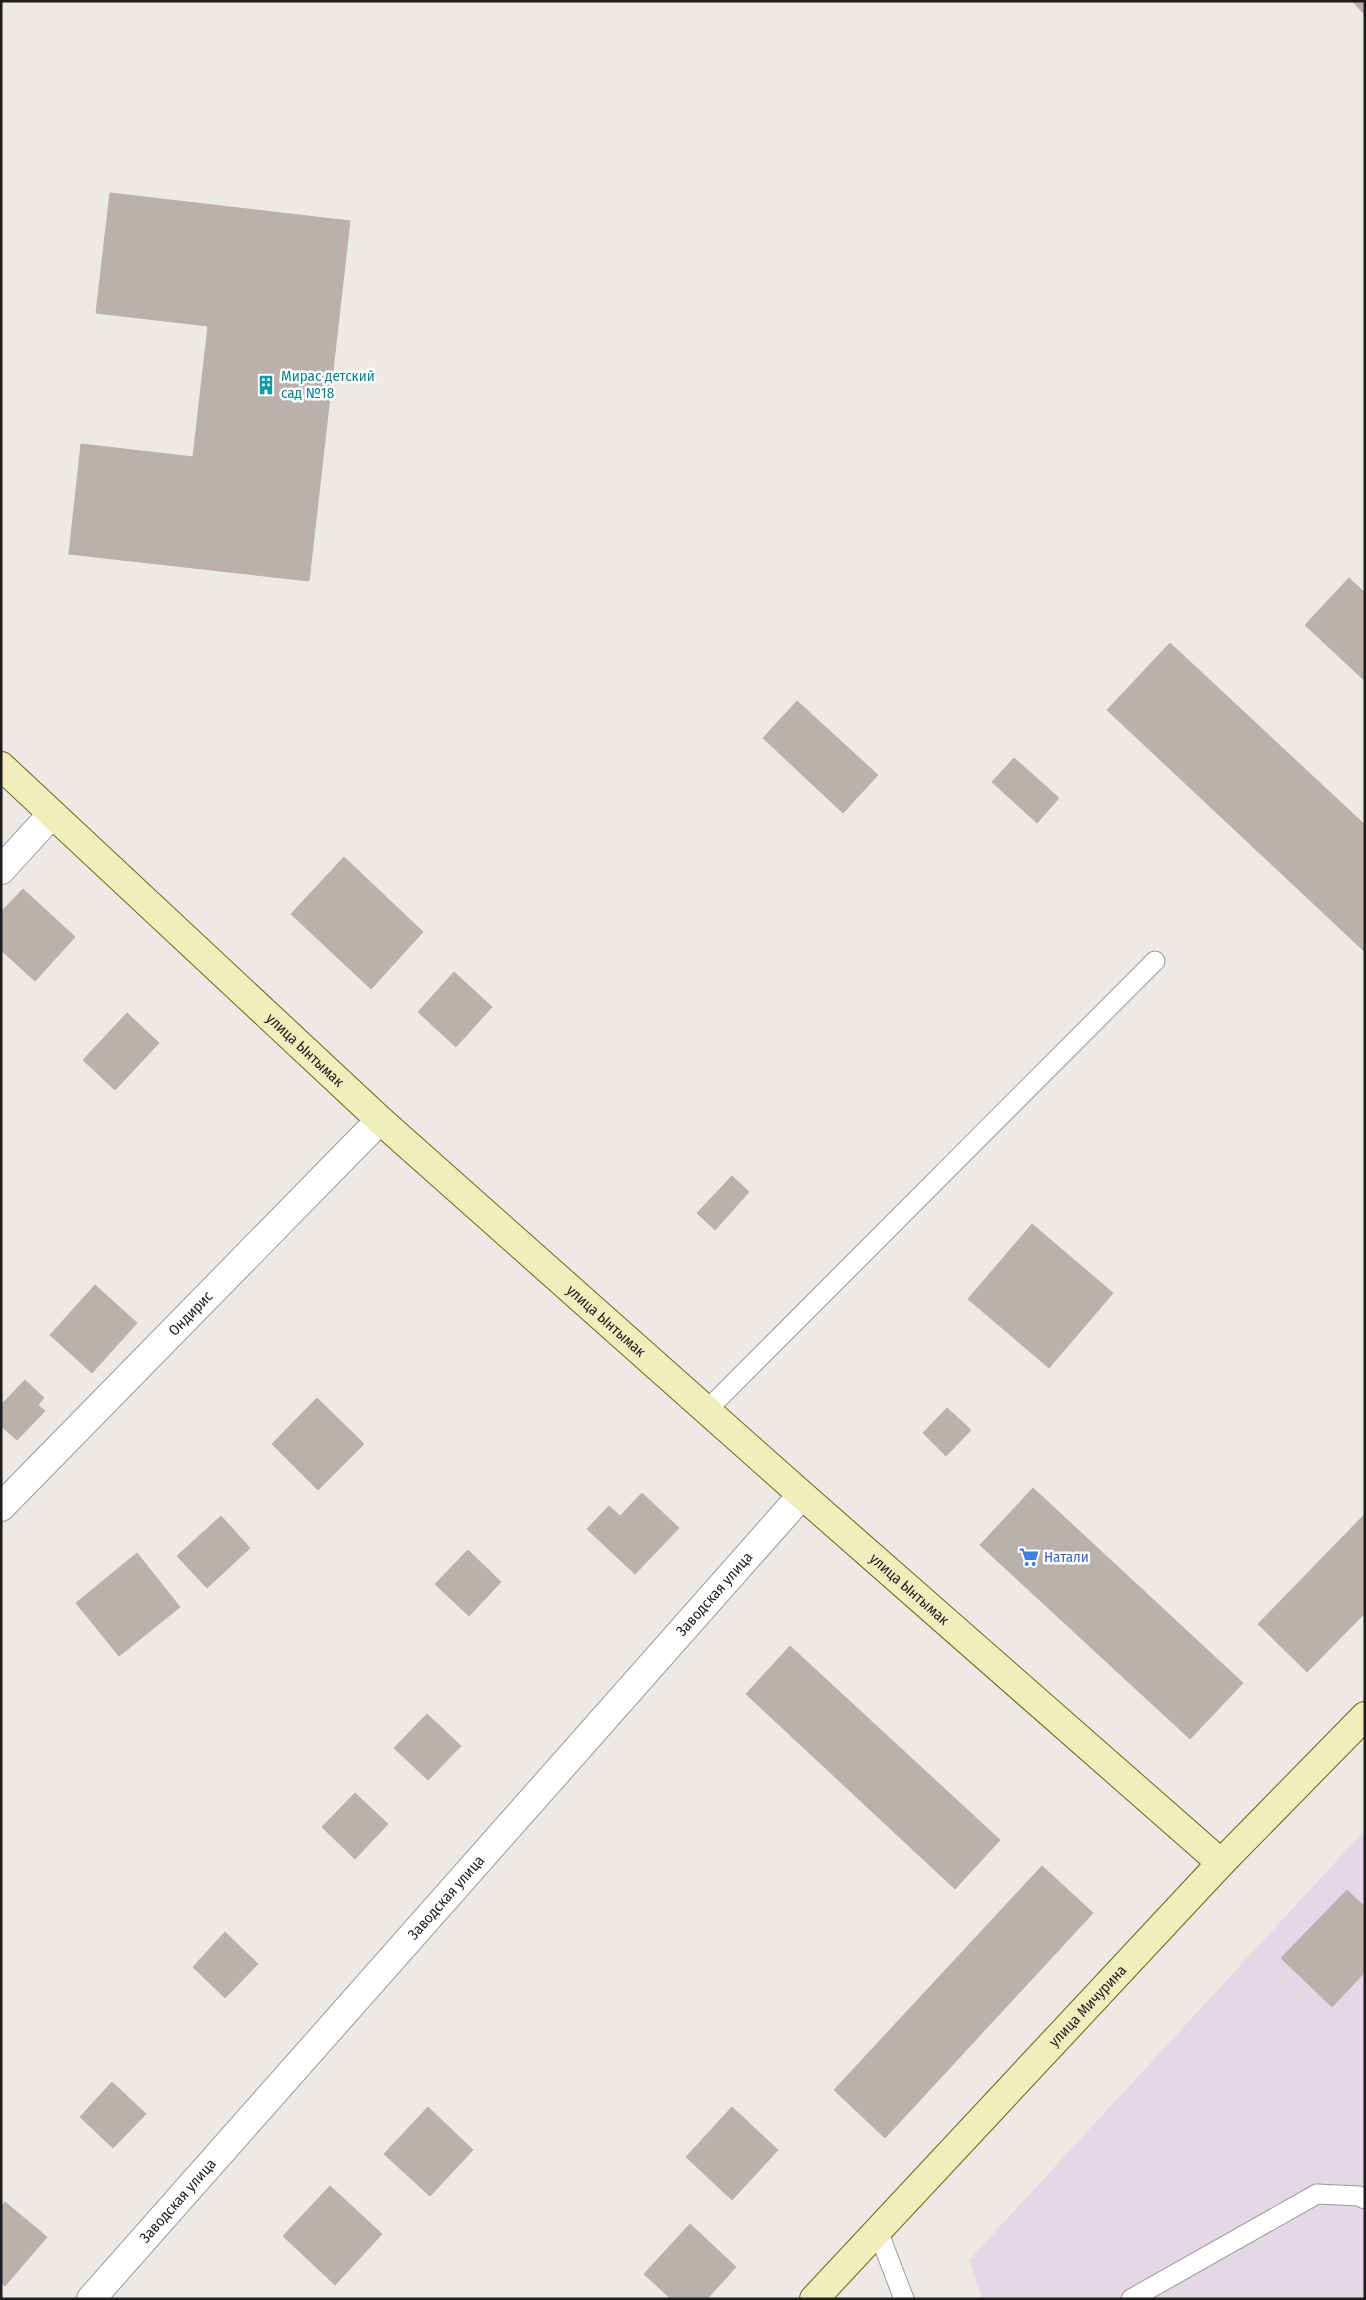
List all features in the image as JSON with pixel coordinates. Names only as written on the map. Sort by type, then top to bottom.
[{"type":"street","name":"улица Ынтымак","points":[[1,766],[380,1120],[802,1495],[1222,1863]]},
{"type":"street","points":[[1,870],[52,814]]},
{"type":"street","name":"Ондирис","points":[[1,1507],[380,1120]]},
{"type":"street","name":"Заводская улица","points":[[91,2299],[802,1495]]},
{"type":"street","name":"улица Мичурина","points":[[814,2299],[1222,1863],[1365,1716]]},
{"type":"lane","points":[[707,1410],[1155,961]]},
{"type":"lane","points":[[1131,2299],[1317,2194],[1359,2196],[1365,2199]]},
{"type":"lane","points":[[878,2231],[904,2299]]},
{"type":"shaded area","points":[[1365,1830],[1365,2299],[982,2299],[969,2260]]},
{"type":"building","points":[[1352,1],[1365,1],[1365,15]]},
{"type":"building","name":"Мирас детский сад №18","points":[[110,193],[350,221],[309,581],[69,554],[81,444],[193,457],[208,326],[96,313]]},
{"type":"building","points":[[1349,578],[1365,593],[1365,681],[1305,625]]},
{"type":"building","points":[[1170,643],[1365,825],[1365,952],[1107,710]]},
{"type":"building","points":[[797,701],[878,775],[843,813],[763,738]]},
{"type":"building","points":[[1014,758],[1059,798],[1037,823],[992,782]]},
{"type":"building","points":[[344,857],[423,932],[371,989],[291,914]]},
{"type":"building","points":[[23,889],[75,937],[35,981],[1,950],[1,912]]},
{"type":"building","points":[[454,972],[492,1007],[456,1047],[418,1012]]},
{"type":"building","points":[[127,1013],[159,1043],[115,1090],[83,1060]]},
{"type":"building","points":[[732,1176],[749,1192],[715,1230],[697,1213]]},
{"type":"building","points":[[1032,1224],[1113,1293],[1049,1368],[968,1299]]},
{"type":"building","points":[[95,1285],[137,1323],[92,1373],[50,1335]]},
{"type":"building","points":[[25,1380],[44,1398],[38,1405],[45,1411],[17,1440],[1,1426],[1,1405]]},
{"type":"building","points":[[317,1398],[364,1444],[318,1490],[272,1444]]},
{"type":"building","points":[[947,1408],[971,1430],[946,1456],[923,1433]]},
{"type":"building","points":[[1033,1488],[1243,1683],[1190,1739],[980,1545]]},
{"type":"building","points":[[642,1493],[679,1528],[635,1574],[587,1529],[609,1506],[620,1516]]},
{"type":"building","points":[[1365,1514],[1365,1613],[1307,1672],[1258,1624]]},
{"type":"building","points":[[221,1516],[250,1548],[207,1588],[177,1556]]},
{"type":"building","points":[[468,1550],[501,1582],[469,1616],[435,1584]]},
{"type":"building","points":[[137,1553],[180,1607],[119,1656],[76,1603]]},
{"type":"building","points":[[790,1646],[1000,1840],[955,1889],[746,1694]]},
{"type":"building","points":[[427,1714],[461,1746],[428,1780],[394,1748]]},
{"type":"building","points":[[355,1793],[388,1824],[355,1859],[322,1827]]},
{"type":"building","points":[[1042,1866],[1093,1913],[885,2138],[834,2090]]},
{"type":"building","points":[[1347,1890],[1365,1907],[1365,1972],[1332,2007],[1281,1958]]},
{"type":"building","points":[[225,1932],[258,1964],[225,1998],[193,1967]]},
{"type":"building","points":[[112,2082],[146,2114],[113,2148],[80,2117]]},
{"type":"building","points":[[428,2107],[473,2150],[430,2196],[384,2154]]},
{"type":"building","points":[[732,2107],[778,2150],[732,2200],[686,2157]]},
{"type":"building","points":[[330,2186],[382,2234],[335,2285],[283,2236]]},
{"type":"building","points":[[5,2202],[47,2237],[5,2286],[1,2282],[1,2207]]},
{"type":"building","points":[[690,2224],[736,2267],[707,2299],[671,2299],[644,2274]]},
{"type":"place","name":"Мирас детский сад №18","points":[[266,385]]},
{"type":"place","name":"Натали","points":[[1029,1557]]}]
